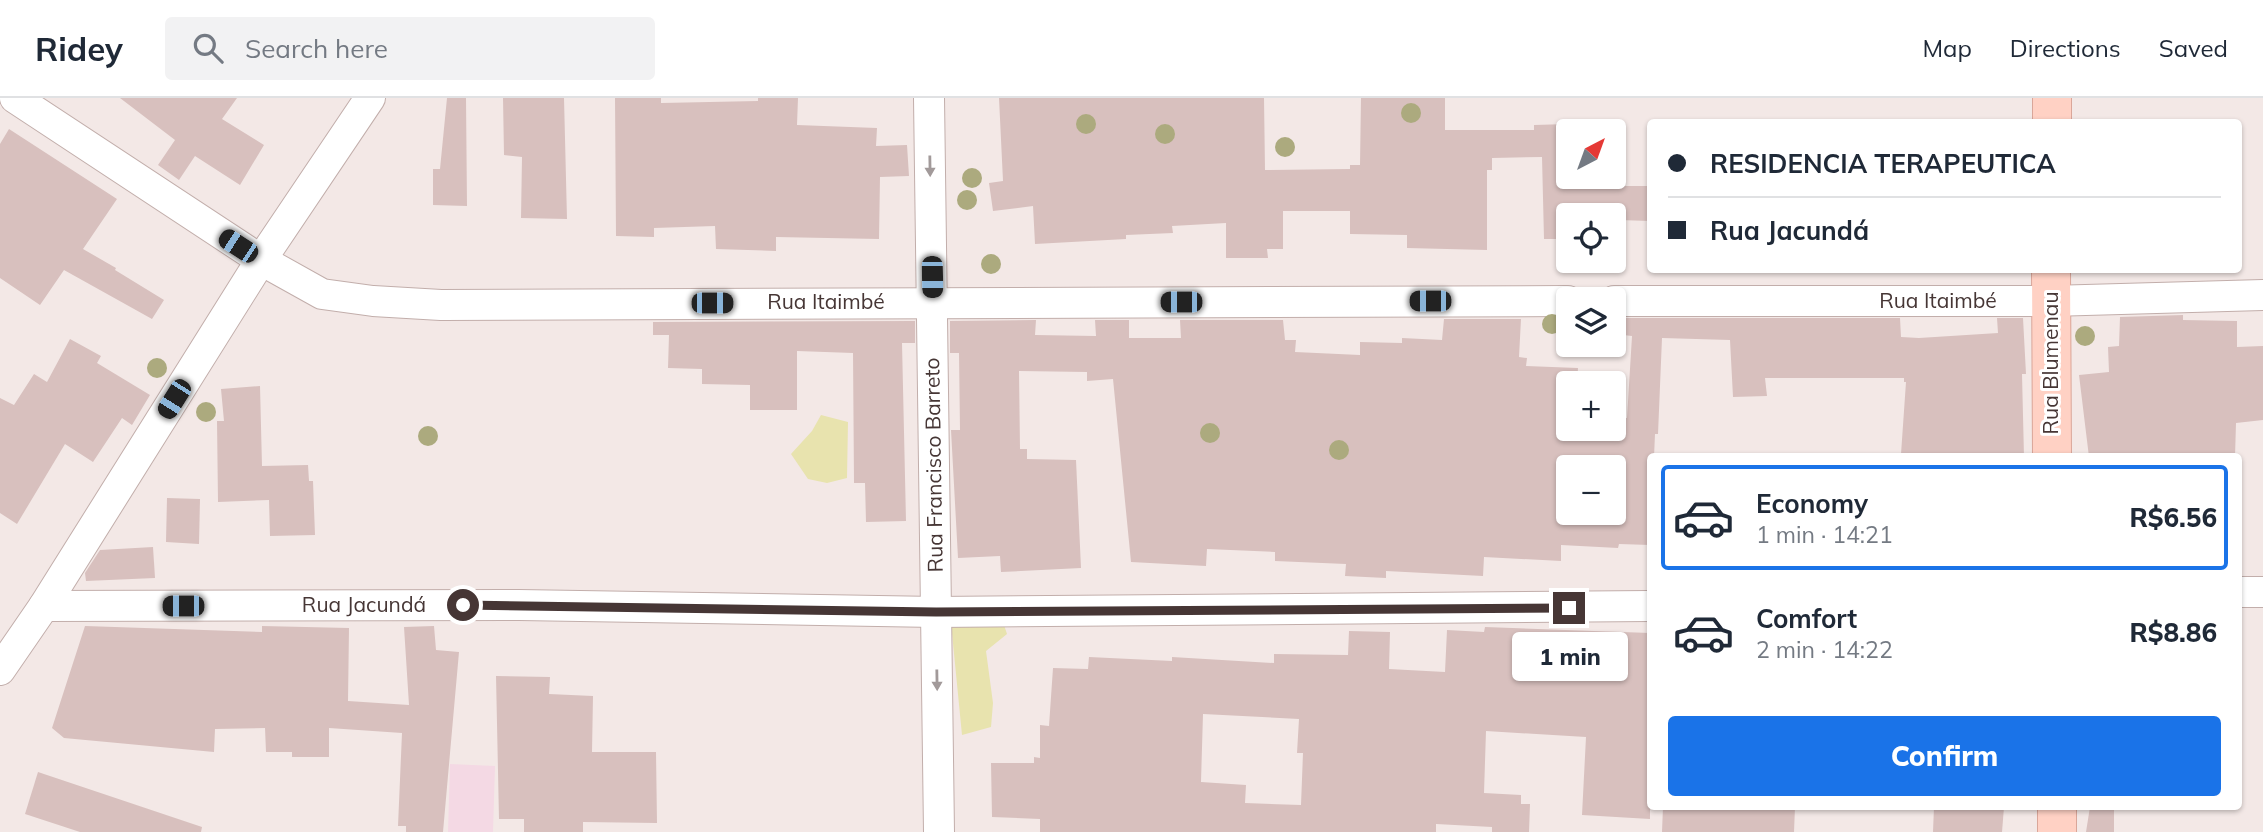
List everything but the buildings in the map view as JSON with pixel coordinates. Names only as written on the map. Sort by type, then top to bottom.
[{"type":"main road","points":[[2052,98],[2052,119]]},
{"type":"main road","name":"Rua Blumenau","points":[[2051,285],[2052,453]]},
{"type":"main road","points":[[2057,810],[2057,832]]},
{"type":"street","name":"Rua Itaimbé","points":[[15,98],[261,260],[322,294],[373,301],[441,305],[1556,301]]},
{"type":"street","points":[[0,670],[44,606],[261,260],[370,98]]},
{"type":"street","name":"Rua Francisco Barreto","points":[[929,98],[939,832]]},
{"type":"street","name":"Rua Itaimbé","points":[[1626,301],[2051,285],[2263,295]]},
{"type":"street","points":[[2242,592],[2263,592]]},
{"type":"street","name":"Rua Jacundá","points":[[44,606],[519,605],[936,612],[1647,606]]},
{"type":"shaded area","points":[[821,415],[848,422],[847,478],[827,483],[808,479],[791,454],[812,431]]},
{"type":"shaded area","points":[[951,623],[1004,625],[1007,634],[986,651],[993,703],[991,727],[962,735]]},
{"type":"shaded area","points":[[450,764],[495,766],[493,832],[448,832]]},
{"type":"route","points":[[463,605],[936,612],[1569,608]]}]
